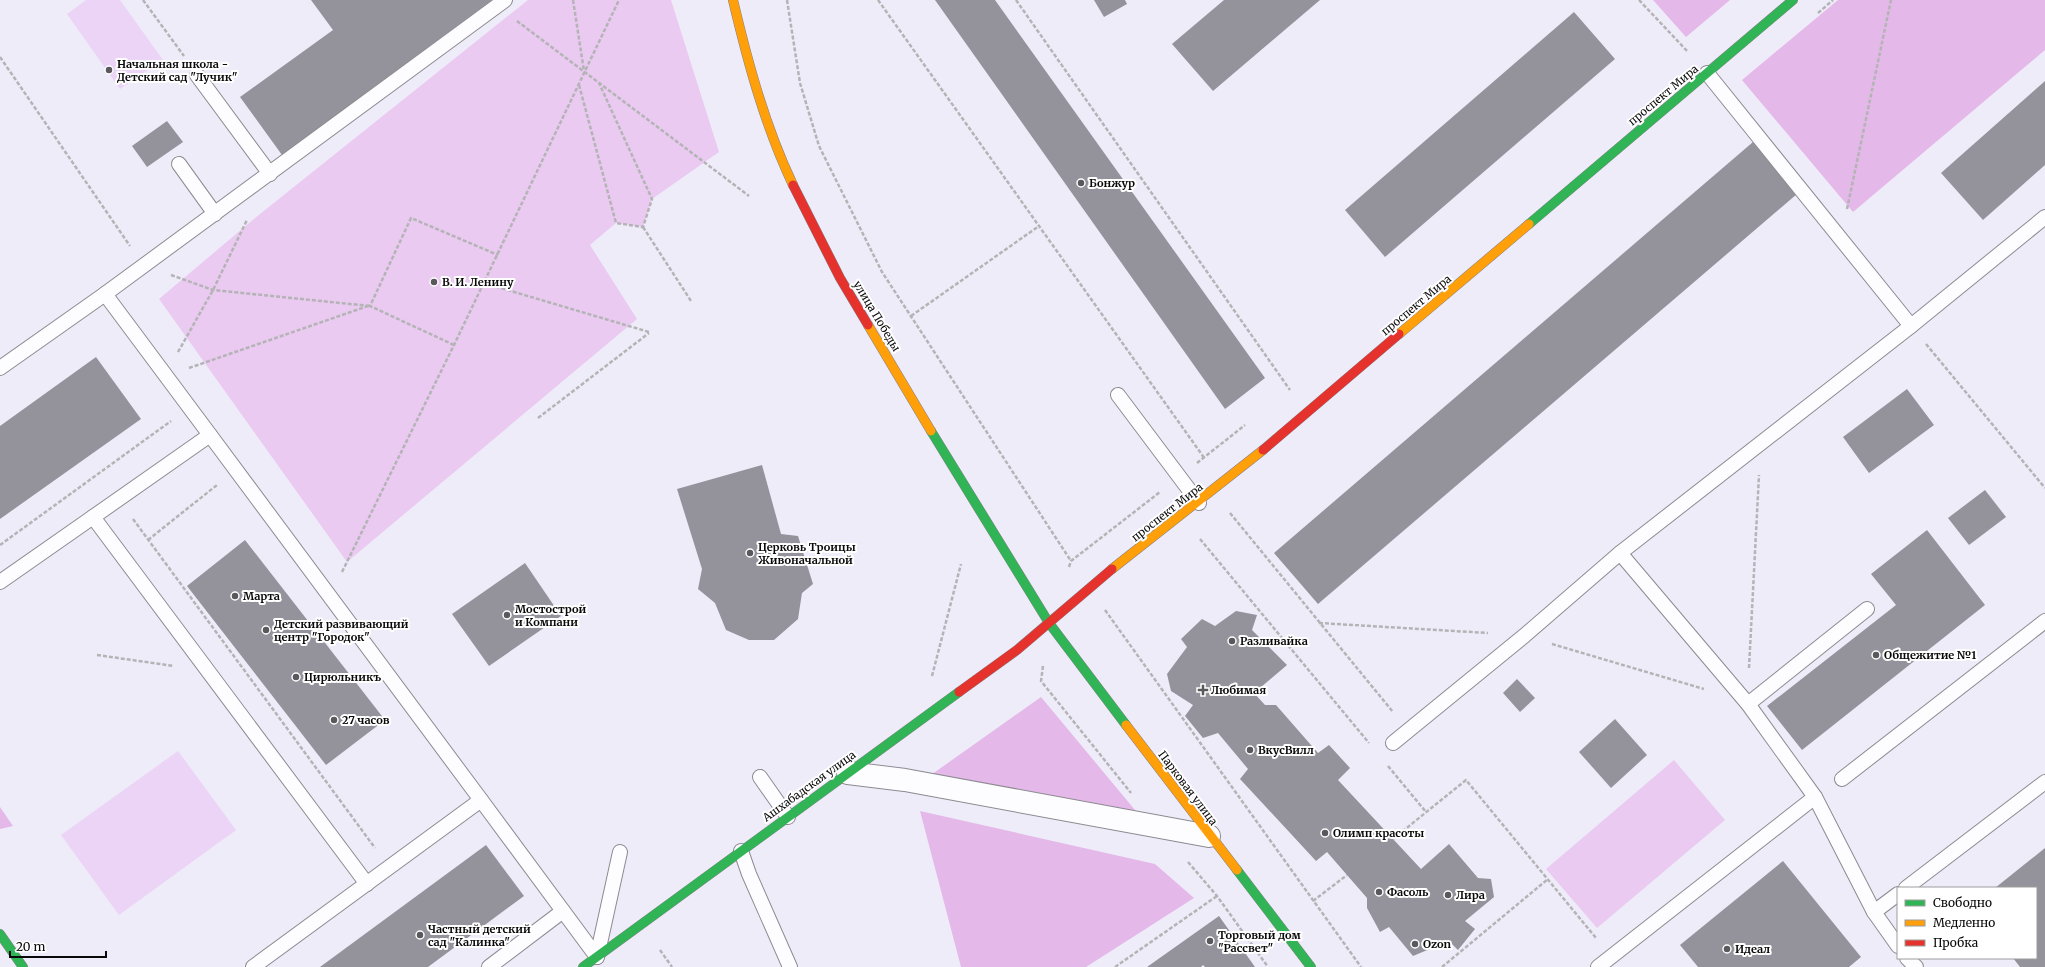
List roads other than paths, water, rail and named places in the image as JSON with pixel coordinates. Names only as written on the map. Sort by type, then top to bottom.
[{"type":"street","name":"улица Победы","points":[[733,0],[745,52],[776,149],[807,216],[844,285],[970,497],[1048,622]]},
{"type":"street","name":"проспект Мира","points":[[1048,622],[1089,587],[1223,484],[1707,73],[1784,3]]},
{"type":"street","name":"Ашхабадская улица","points":[[583,967],[1017,650],[1048,622]]},
{"type":"street","name":"Парковая улица","points":[[1048,622],[1209,836],[1311,967]]},
{"type":"street","points":[[848,773],[905,780],[1209,836]]},
{"type":"street","points":[[0,934],[23,967]]},
{"type":"lane","points":[[0,368],[144,266],[501,3]]},
{"type":"lane","points":[[1707,73],[1911,326]]},
{"type":"lane","points":[[197,75],[270,174]]},
{"type":"lane","points":[[179,164],[215,214]]},
{"type":"lane","points":[[1393,744],[1524,636],[1620,553],[1911,326],[2045,217]]},
{"type":"lane","points":[[105,294],[597,956]]},
{"type":"lane","points":[[1118,395],[1199,503]]},
{"type":"lane","points":[[0,582],[210,435]]},
{"type":"lane","points":[[93,517],[367,884]]},
{"type":"lane","points":[[1620,553],[1748,704],[1815,796],[1874,912],[1897,945]]},
{"type":"lane","points":[[1748,704],[1867,609]]},
{"type":"lane","points":[[1842,779],[2045,621]]},
{"type":"lane","points":[[760,777],[788,817]]},
{"type":"lane","points":[[1907,887],[2045,782]]},
{"type":"lane","points":[[1598,967],[1815,796]]},
{"type":"lane","points":[[253,967],[481,800]]},
{"type":"lane","points":[[741,851],[749,874],[790,967]]},
{"type":"lane","points":[[597,956],[620,852]]},
{"type":"lane","points":[[1874,912],[1897,895]]},
{"type":"lane","points":[[489,967],[563,911]]},
{"type":"place","name":"Начальная школа - Детский сад \"Лучик\"","points":[[109,70]]},
{"type":"place","name":"Бонжур","points":[[1081,183]]},
{"type":"place","name":"В. И. Ленину","points":[[434,282]]},
{"type":"place","name":"Церковь Троицы Живоначальной","points":[[750,553]]},
{"type":"place","name":"Марта","points":[[235,596]]},
{"type":"place","name":"Мостострой и Компани","points":[[507,615]]},
{"type":"place","name":"Детский развивающий центр \"Городок\"","points":[[266,630]]},
{"type":"place","name":"Разливайка","points":[[1232,641]]},
{"type":"place","name":"Общежитие №1","points":[[1876,655]]},
{"type":"place","name":"Цирюльникъ","points":[[296,677]]},
{"type":"place","name":"Любимая","points":[[1203,690]]},
{"type":"place","name":"27 часов","points":[[334,720]]},
{"type":"place","name":"ВкусВилл","points":[[1250,750]]},
{"type":"place","name":"Олимп красоты","points":[[1325,833]]},
{"type":"place","name":"Фасоль","points":[[1379,892]]},
{"type":"place","name":"Лира","points":[[1448,895]]},
{"type":"place","name":"Частный детский сад \"Калинка\"","points":[[420,935]]},
{"type":"place","name":"Торговый дом \"Рассвет\"","points":[[1210,941]]},
{"type":"place","name":"Ozon","points":[[1415,944]]},
{"type":"place","name":"Идеал","points":[[1727,949]]}]
